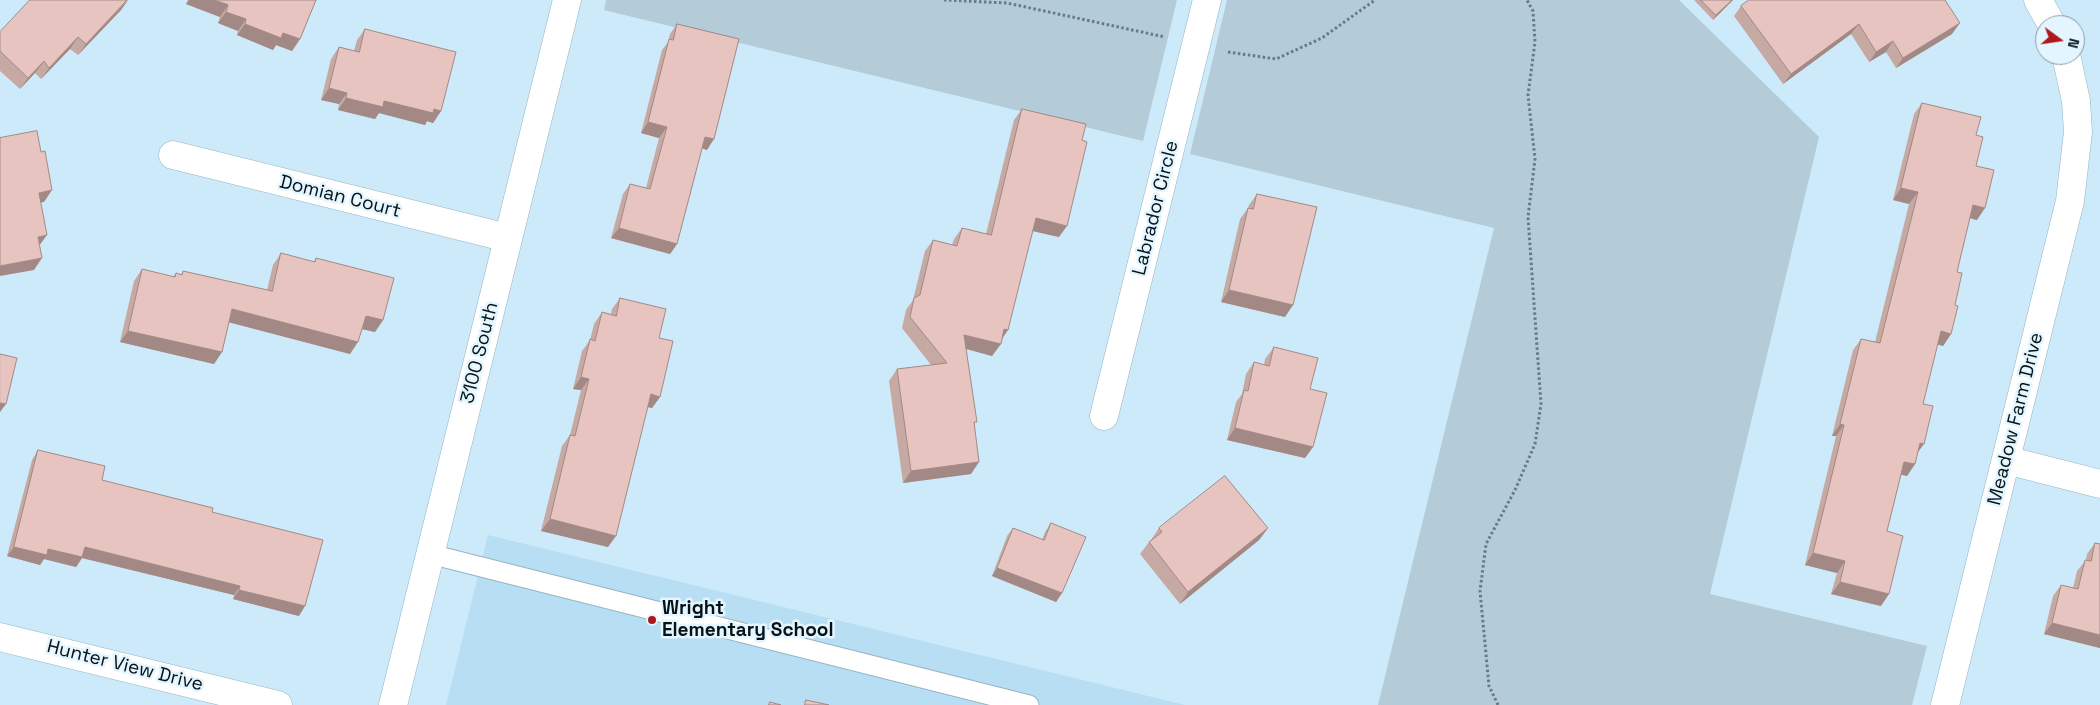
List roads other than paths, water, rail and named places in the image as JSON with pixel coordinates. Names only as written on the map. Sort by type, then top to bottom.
[{"type":"street","name":"3100 South","points":[[392,705],[567,0]]},
{"type":"street","name":"Labrador Circle","points":[[1104,416],[1207,0]]},
{"type":"street","points":[[2038,0],[2046,15]]},
{"type":"street","name":"Meadow Farm Drive","points":[[1945,705],[2070,201],[2089,132],[2076,102],[2068,65]]},
{"type":"street","name":"Domian Court","points":[[173,156],[508,238]]},
{"type":"street","points":[[2006,460],[2100,484]]},
{"type":"street","name":"Hunter View Drive","points":[[0,637],[278,705]]},
{"type":"lane","points":[[430,554],[1029,705]]},
{"type":"place","name":"Wright Elementary School","points":[[652,620]]}]
